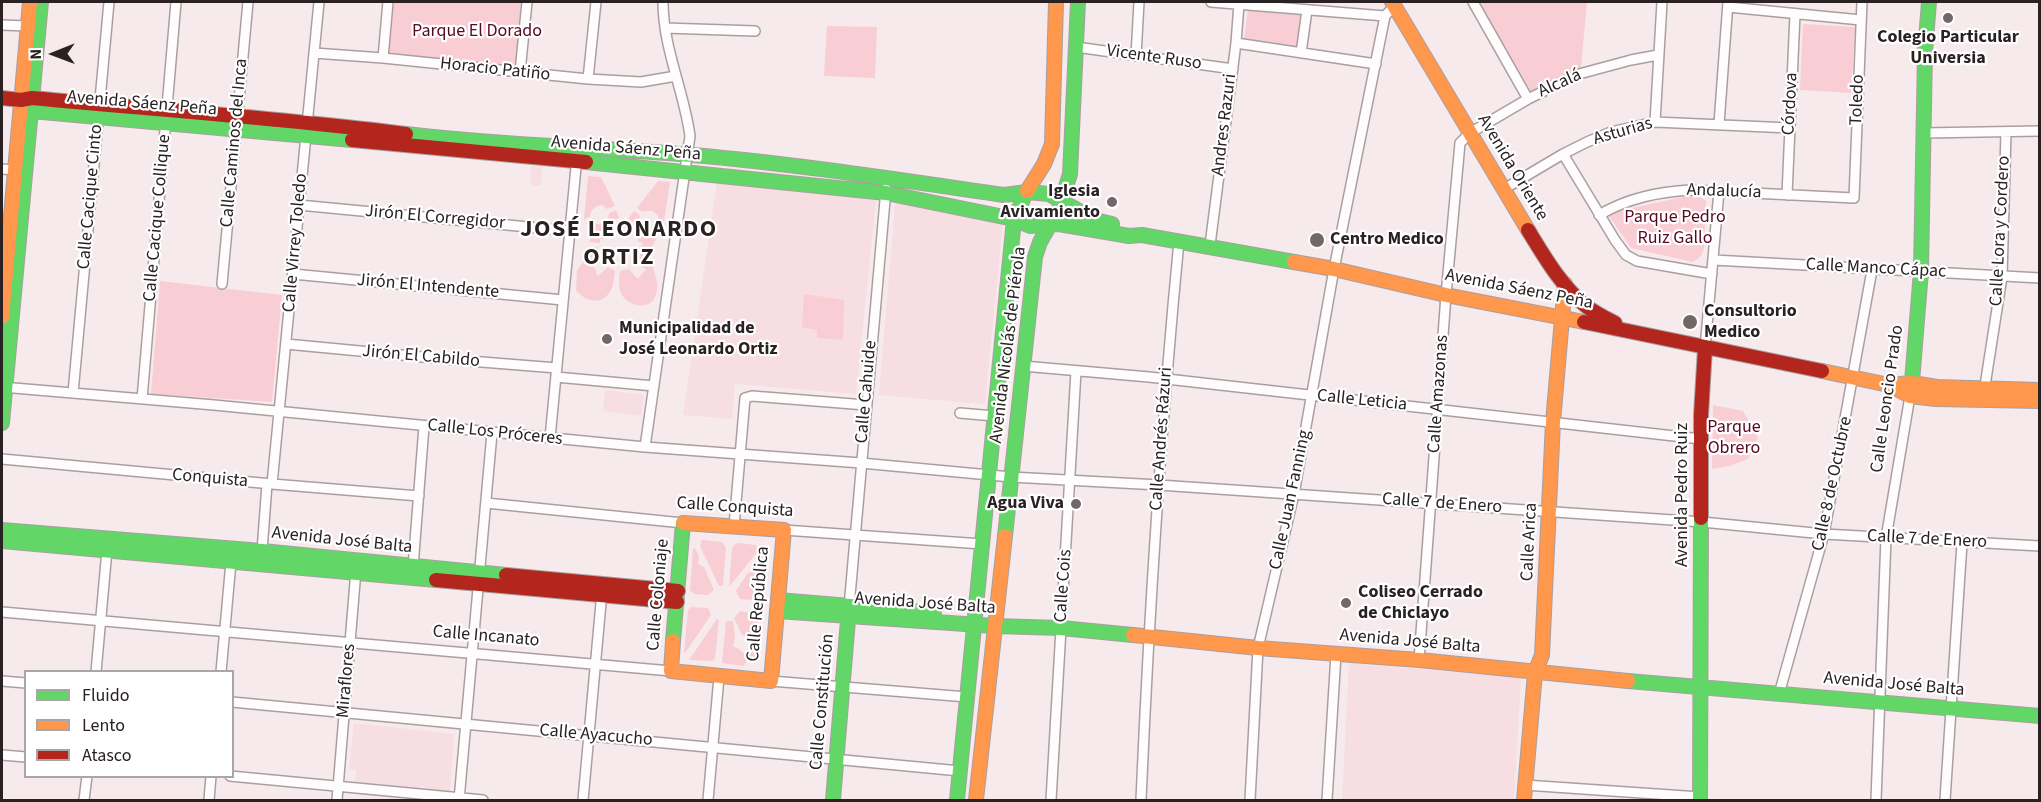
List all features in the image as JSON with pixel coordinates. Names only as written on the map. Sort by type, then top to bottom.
[{"type":"street","points":[[2,315],[8,169],[28,103],[27,26],[30,2]]},
{"type":"street","points":[[2,423],[3,387],[28,103],[41,2]]},
{"type":"street","name":"Calle Cacique Cinto","points":[[73,393],[109,2]]},
{"type":"street","name":"Calle Cacique Collique","points":[[142,399],[176,2]]},
{"type":"street","name":"Calle Caminos del Inca","points":[[222,284],[248,2]]},
{"type":"street","name":"Calle Virrey Toledo","points":[[262,551],[286,344],[319,2]]},
{"type":"street","points":[[383,58],[388,2]]},
{"type":"street","points":[[520,72],[527,2]]},
{"type":"street","points":[[588,79],[596,2]]},
{"type":"street","points":[[645,447],[690,136],[664,28],[663,2]]},
{"type":"street","name":"Avenida Nicolás de Piérola","points":[[957,801],[1014,219],[1026,192],[1042,170],[1052,144],[1056,2]]},
{"type":"street","name":"Avenida Nicolás de Piérola","points":[[976,801],[1035,257],[1062,201],[1070,174],[1078,2]]},
{"type":"street","points":[[1136,56],[1139,2]]},
{"type":"street","points":[[1211,2],[1307,10],[1392,6]]},
{"type":"street","points":[[1473,2],[1528,99]]},
{"type":"street","points":[[1655,122],[1662,2]]},
{"type":"street","name":"Toledo","points":[[1854,198],[1862,2]]},
{"type":"street","name":"Calle Leoncio Prado","points":[[1876,801],[1886,538],[1911,390],[1921,271],[1925,52],[1929,2]]},
{"type":"street","name":"Andres Razuri","points":[[1210,245],[1233,69],[1239,4]]},
{"type":"street","points":[[1719,124],[1728,4],[1795,14],[1861,20]]},
{"type":"street","name":"Calle Juan Fanning","points":[[1250,801],[1258,648],[1294,494],[1334,269],[1376,64],[1392,6]]},
{"type":"street","name":"Avenida Oriente","points":[[1392,6],[1547,262],[1587,307],[1626,330]]},
{"type":"street","points":[[1301,52],[1307,10]]},
{"type":"street","name":"Córdova","points":[[1787,195],[1795,14]]},
{"type":"street","points":[[2,25],[27,26]]},
{"type":"street","points":[[664,28],[755,31]]},
{"type":"street","points":[[1236,43],[1376,64]]},
{"type":"street","name":"Vicente Ruso","points":[[1076,47],[1233,69]]},
{"type":"street","name":"Horacio Patiño","points":[[314,53],[588,79],[641,82],[676,76]]},
{"type":"street","name":"Alcalá","points":[[1470,133],[1528,99],[1580,74],[1659,55]]},
{"type":"street","name":"Avenida Sáenz Peña","points":[[2,98],[28,103],[166,118],[237,123],[307,121],[686,171],[886,193],[1014,219],[1030,226],[1049,224],[1129,236],[1142,235],[1210,245],[1334,269],[1446,295],[1889,385],[1936,399],[2040,390]]},
{"type":"street","name":"Asturias","points":[[1504,189],[1563,154],[1611,132],[1655,122],[1790,128]]},
{"type":"street","name":"Avenida Sáenz Peña","points":[[237,123],[305,136],[577,156],[687,155],[779,163],[984,194],[1004,195],[1026,192],[1049,194],[1095,220],[1129,228],[1142,235]]},
{"type":"street","points":[[1923,133],[2040,131]]},
{"type":"street","name":"Calle Lora y Cordero","points":[[1984,394],[2002,277],[2006,132]]},
{"type":"street","name":"Calle Amazonas","points":[[1419,660],[1458,152],[1460,143],[1470,133]]},
{"type":"street","points":[[1563,154],[1626,255],[1637,261],[1712,274]]},
{"type":"street","points":[[550,438],[577,156]]},
{"type":"street","name":"Calle Cahuide","points":[[848,612],[887,178]]},
{"type":"street","name":"Andalucía","points":[[1599,215],[1616,205],[1654,193],[1691,190],[1854,198]]},
{"type":"street","name":"Avenida Pedro Ruiz","points":[[1700,799],[1701,439],[1705,348],[1719,191]]},
{"type":"street","name":"Jirón El Corregidor","points":[[299,205],[570,231]]},
{"type":"street","name":"Calle Andrés Rázuri","points":[[1141,801],[1148,636],[1165,380],[1179,241]]},
{"type":"street","name":"Calle Manco Cápac","points":[[1713,260],[2040,278]]},
{"type":"street","name":"Calle 8 de Octubre","points":[[1779,694],[1824,534],[1872,270]]},
{"type":"street","name":"Jirón El Intendente","points":[[293,274],[563,300]]},
{"type":"street","name":"Calle Arica","points":[[1524,801],[1535,673],[1542,655],[1553,422],[1565,284]]},
{"type":"street","name":"Jirón El Cabildo","points":[[286,344],[444,359],[654,386]]},
{"type":"street","name":"Calle Leticia","points":[[1023,366],[1311,395],[1701,439]]},
{"type":"street","name":"Calle Cois","points":[[1052,801],[1076,371]]},
{"type":"street","name":"Calle Los Próceres","points":[[3,387],[645,447],[989,474]]},
{"type":"street","name":"Avenida Sáenz Peña","points":[[1984,394],[2040,401]]},
{"type":"street","points":[[734,526],[745,398],[752,396],[866,405]]},
{"type":"street","points":[[960,413],[994,416]]},
{"type":"street","points":[[413,567],[424,426]]},
{"type":"street","points":[[459,799],[492,433]]},
{"type":"street","name":"Conquista","points":[[2,459],[419,496]]},
{"type":"street","name":"Calle 7 de Enero","points":[[989,474],[1702,522],[1824,534],[2040,546]]},
{"type":"street","name":"Calle Conquista","points":[[486,503],[683,523],[982,544]]},
{"type":"street","name":"Calle Coloniaje","points":[[671,671],[683,523]]},
{"type":"street","name":"Avenida José Balta","points":[[2,530],[262,551],[357,568],[413,567],[479,578]]},
{"type":"street","name":"Calle República","points":[[771,681],[784,530]]},
{"type":"street","name":"Avenida José Balta","points":[[2,541],[231,562],[357,568],[677,596]]},
{"type":"street","points":[[1945,801],[1962,543]]},
{"type":"street","points":[[96,670],[107,550]]},
{"type":"street","points":[[221,670],[231,562]]},
{"type":"street","name":"Miraflores","points":[[337,801],[357,568]]},
{"type":"street","points":[[583,801],[603,589]]},
{"type":"street","name":"Avenida José Balta","points":[[777,605],[995,621],[1258,648],[1419,660],[1701,689],[2040,716]]},
{"type":"street","name":"Calle Incanato","points":[[2,612],[101,619],[719,677],[967,697]]},
{"type":"street","name":"Calle Constitución","points":[[833,801],[848,612]]},
{"type":"street","points":[[1327,801],[1336,654]]},
{"type":"street","points":[[708,801],[719,677]]},
{"type":"street","points":[[2,681],[24,683]]},
{"type":"street","name":"Calle Ayacucho","points":[[234,702],[960,771]]},
{"type":"street","points":[[2,755],[24,757]]},
{"type":"street","points":[[234,777],[483,801]]},
{"type":"street","points":[[84,801],[87,778]]},
{"type":"street","points":[[209,801],[211,778]]},
{"type":"street","points":[[1525,785],[1700,799]]},
{"type":"shaded area","points":[[531,166],[542,167],[541,185],[531,186]]},
{"type":"shaded area","points":[[717,182],[872,196],[876,201],[856,394],[735,384],[732,419],[683,415]]},
{"type":"shaded area","points":[[900,202],[1003,223],[985,402],[981,404],[879,395],[895,205]]},
{"type":"shaded area","points":[[605,390],[644,395],[641,416],[603,411]]},
{"type":"shaded area","points":[[1349,663],[1521,678],[1514,800],[1342,800]]},
{"type":"shaded area","points":[[354,723],[454,734],[450,791],[431,790],[422,786],[419,788],[355,782],[356,770],[349,769]]},
{"type":"green space","name":"Parque El Dorado","points":[[394,2],[521,2],[515,68],[391,55],[389,53]]},
{"type":"green space","points":[[1478,2],[1587,2],[1581,67],[1531,92]]},
{"type":"green space","points":[[1248,10],[1302,15],[1297,48],[1244,40]]},
{"type":"green space","points":[[1803,24],[1855,27],[1851,93],[1800,90]]},
{"type":"green space","points":[[827,26],[877,27],[875,78],[824,76]]},
{"type":"green space","points":[[588,176],[601,177],[615,206],[607,209],[602,205],[597,206],[584,220]]},
{"type":"green space","points":[[658,181],[670,182],[663,228],[657,224],[658,216],[655,213],[642,212],[637,208]]},
{"type":"green space","name":"Parque Pedro Ruiz Gallo","points":[[1696,194],[1706,201],[1704,248],[1701,256],[1693,262],[1631,248],[1609,216],[1614,212]]},
{"type":"green space","points":[[616,210],[619,218],[608,226],[604,239],[600,239],[600,243],[589,242],[591,237],[586,223],[592,220],[597,224],[602,224],[608,218],[609,213]]},
{"type":"green space","points":[[634,211],[640,215],[639,221],[644,227],[650,229],[655,227],[660,231],[651,249],[641,247],[643,242],[638,242],[636,225],[628,219]]},
{"type":"green space","points":[[591,247],[598,247],[599,257],[589,265],[593,266],[598,276],[608,267],[615,271],[611,290],[608,295],[599,300],[584,297],[576,290],[577,270],[586,259]]},
{"type":"green space","points":[[641,252],[650,253],[657,289],[654,299],[645,305],[635,304],[625,299],[619,286],[620,271],[629,269],[638,279],[644,271],[647,271],[637,261]]},
{"type":"green space","points":[[160,281],[282,295],[272,402],[151,394]]},
{"type":"green space","points":[[804,294],[844,300],[843,340],[817,338],[817,330],[802,327]]},
{"type":"green space","name":"Parque Obrero","points":[[1713,405],[1743,411],[1758,438],[1748,459],[1712,469]]},
{"type":"green space","points":[[702,540],[722,542],[726,547],[723,586],[719,586],[700,546]]},
{"type":"green space","points":[[738,543],[756,545],[758,551],[729,587],[732,549]]},
{"type":"green space","points":[[695,548],[699,556],[698,564],[704,567],[714,590],[708,595],[694,594],[690,590],[693,549]]},
{"type":"green space","points":[[762,555],[764,556],[760,595],[756,600],[740,599],[736,591],[747,574],[756,569],[757,562]]},
{"type":"green space","points":[[691,607],[708,608],[711,615],[685,653],[688,610]]},
{"type":"green space","points":[[740,611],[758,615],[756,655],[751,662],[748,654],[750,638],[742,635],[734,618]]},
{"type":"green space","points":[[717,619],[719,620],[715,658],[712,661],[689,660]]},
{"type":"green space","points":[[726,621],[733,621],[735,638],[733,646],[742,651],[746,657],[744,666],[722,663]]},
{"type":"traffic: fast","points":[[2,423],[41,2]]},
{"type":"traffic: fast","points":[[1005,536],[1035,257],[1040,242],[1059,209],[1070,174],[1078,2]]},
{"type":"traffic: fast","points":[[1911,394],[1921,271],[1925,52],[1929,2]]},
{"type":"traffic: fast","points":[[21,100],[31,111],[352,140]]},
{"type":"traffic: fast","points":[[406,134],[692,155],[809,168],[1004,195],[1027,192]]},
{"type":"traffic: fast","points":[[586,162],[886,193],[1014,219]]},
{"type":"traffic: fast","points":[[957,800],[1014,219],[1027,191]]},
{"type":"traffic: fast","points":[[1027,192],[1049,194],[1095,220],[1112,224]]},
{"type":"traffic: fast","points":[[1014,219],[1030,226],[1059,224],[1129,236],[1142,235],[1294,262]]},
{"type":"traffic: fast","points":[[1700,800],[1701,518]]},
{"type":"traffic: fast","points":[[673,641],[683,523]]},
{"type":"traffic: fast","points":[[2,530],[262,551],[506,575]]},
{"type":"traffic: fast","points":[[2,541],[436,580]]},
{"type":"traffic: fast","points":[[778,600],[934,613]]},
{"type":"traffic: fast","points":[[833,800],[849,608]]},
{"type":"traffic: fast","points":[[777,611],[994,626],[1061,628],[1133,635]]},
{"type":"traffic: fast","points":[[1628,681],[2040,716]]},
{"type":"traffic: slow","points":[[2,317],[30,2]]},
{"type":"traffic: slow","points":[[1027,191],[1044,164],[1052,144],[1056,2]]},
{"type":"traffic: slow","points":[[1392,2],[1528,230]]},
{"type":"traffic: slow","points":[[1294,262],[1584,322]]},
{"type":"traffic: slow","points":[[1524,800],[1535,673],[1542,655],[1553,422],[1565,284]]},
{"type":"traffic: slow","points":[[1822,371],[1889,385],[1910,396],[1936,399],[2040,401]]},
{"type":"traffic: slow","points":[[1889,385],[1912,383],[1937,387],[2040,390]]},
{"type":"traffic: slow","points":[[673,641],[671,671],[771,681],[784,530],[683,523]]},
{"type":"traffic: slow","points":[[976,800],[1005,536]]},
{"type":"traffic: slow","points":[[1133,635],[1628,681]]},
{"type":"traffic: jam","points":[[2,98],[21,100],[32,98],[219,114],[406,134]]},
{"type":"traffic: jam","points":[[352,140],[586,162]]},
{"type":"traffic: jam","points":[[1528,230],[1554,270],[1577,298],[1589,309],[1615,323]]},
{"type":"traffic: jam","points":[[1584,322],[1822,371]]},
{"type":"traffic: jam","points":[[1701,518],[1701,415],[1705,348]]},
{"type":"traffic: jam","points":[[506,575],[678,591]]},
{"type":"traffic: jam","points":[[436,580],[677,602]]},
{"type":"place","name":"Colegio Particular Universia","points":[[1948,18]]},
{"type":"place","name":"Iglesia Avivamiento","points":[[1112,202]]},
{"type":"place","name":"Centro Medico","points":[[1317,240]]},
{"type":"place","name":"Consultorio Medico","points":[[1690,322]]},
{"type":"place","name":"Municipalidad de José Leonardo Ortiz","points":[[607,339]]},
{"type":"place","name":"Agua Viva","points":[[1076,504]]},
{"type":"place","name":"Coliseo Cerrado de Chiclayo","points":[[1346,603]]},
{"type":"district","name":"JOSÉ LEONARDO ORTIZ","points":[[619,245]]}]
